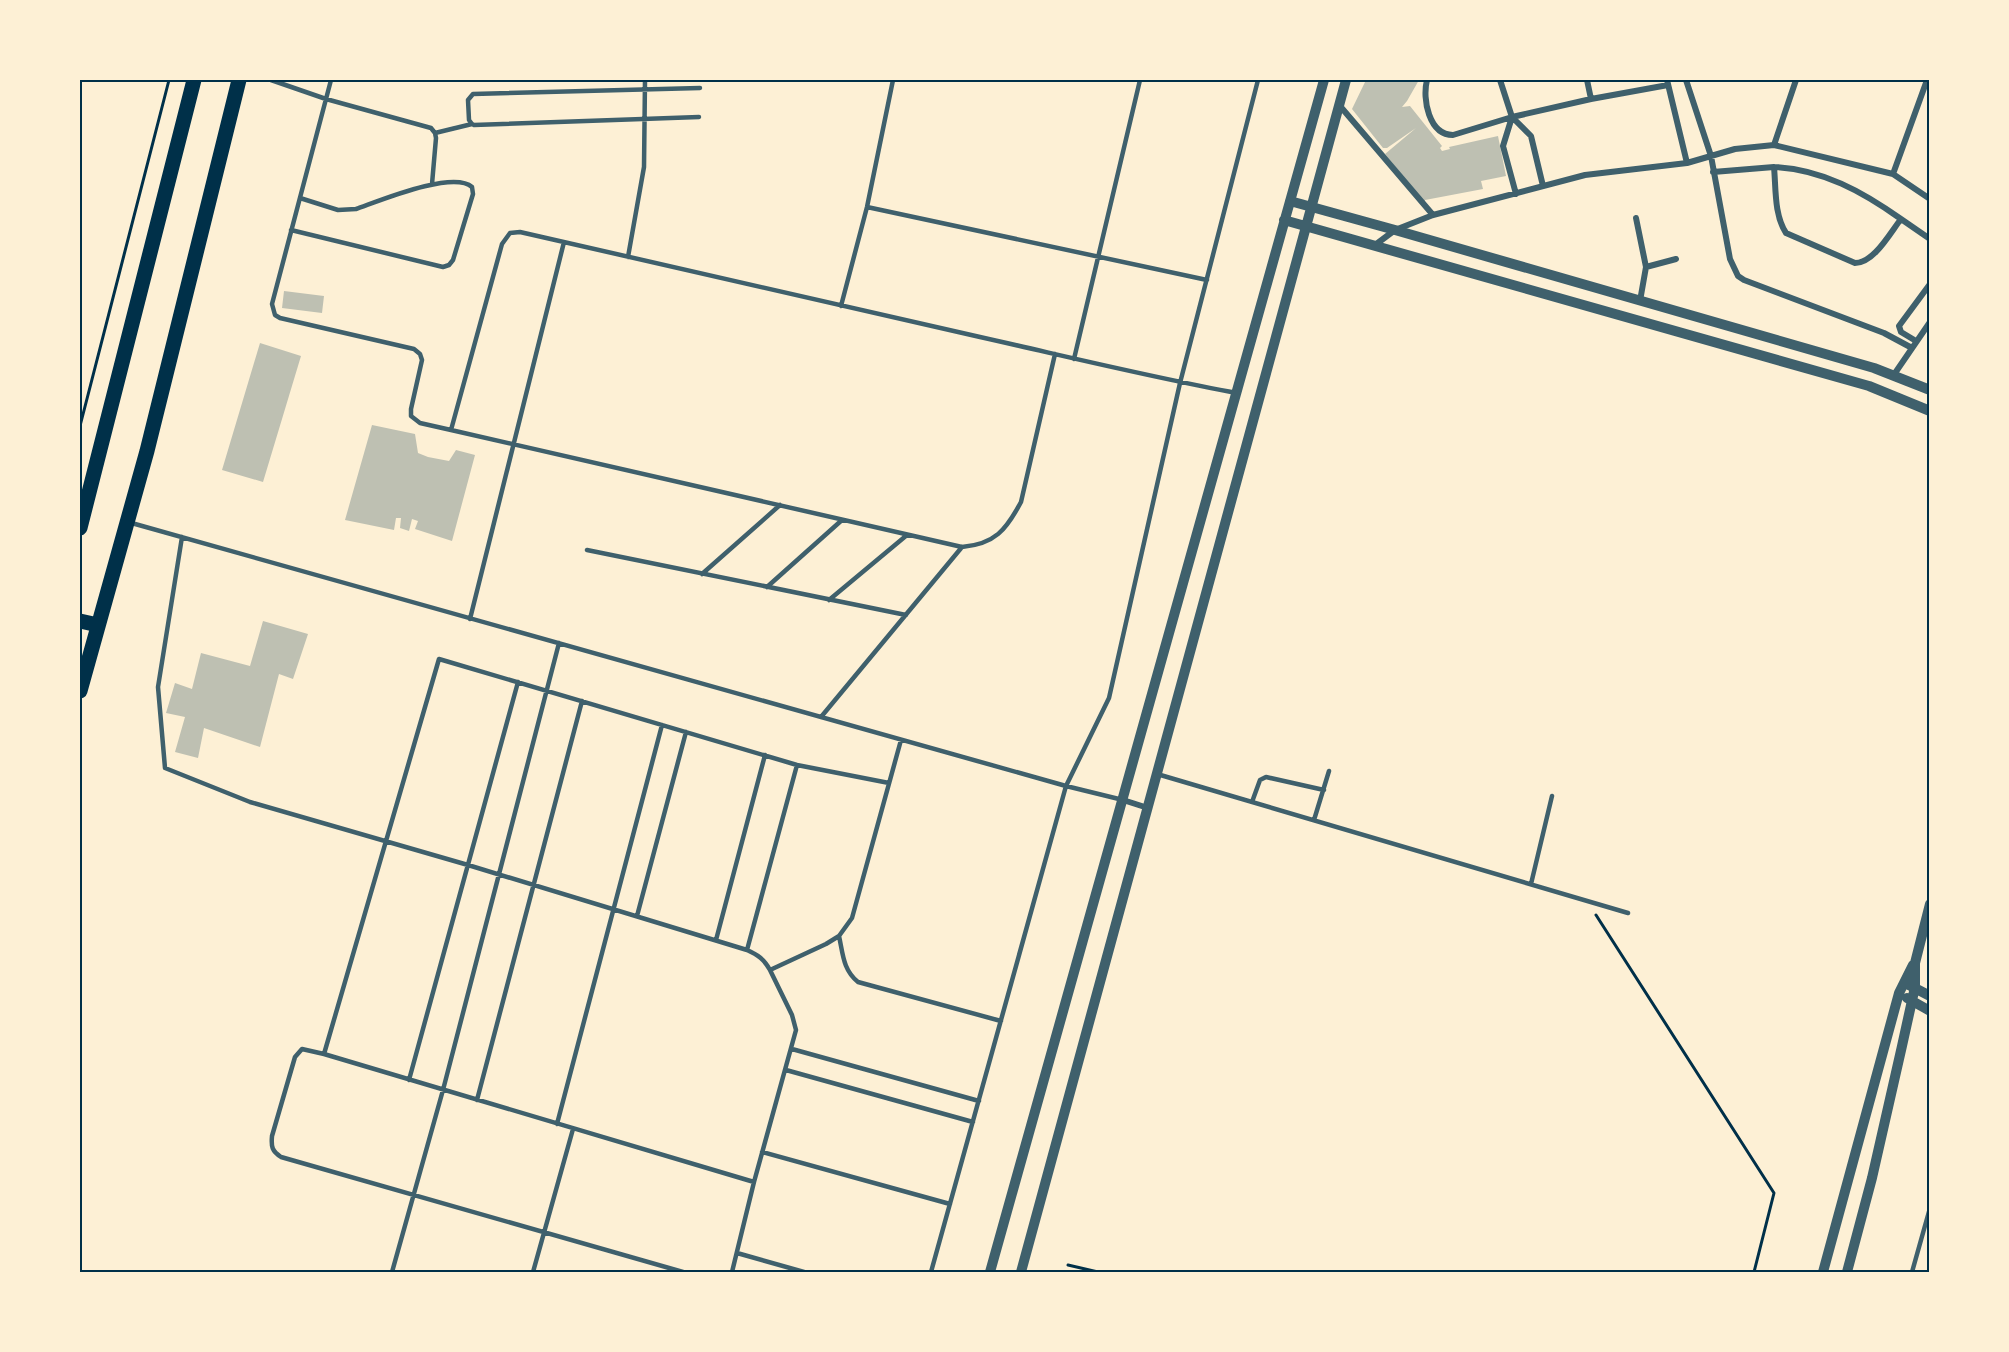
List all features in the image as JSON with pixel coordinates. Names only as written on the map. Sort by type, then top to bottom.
[{"type":"main road","points":[[80,528],[194,80]]},
{"type":"main road","points":[[80,691],[147,451],[239,80]]},
{"type":"main road","points":[[80,621],[98,625]]},
{"type":"street","points":[[990,1272],[1324,80]]},
{"type":"street","points":[[1020,1272],[1346,80]]},
{"type":"street","points":[[1427,80],[1425,99],[1428,110],[1438,131],[1445,135],[1453,135],[1512,117],[1668,82],[1687,162]]},
{"type":"street","points":[[1500,80],[1512,117],[1531,136],[1543,186]]},
{"type":"street","points":[[1587,80],[1591,99]]},
{"type":"street","points":[[1686,80],[1711,156],[1730,259],[1738,276],[1884,333],[1912,348]]},
{"type":"street","points":[[1774,145],[1796,80]]},
{"type":"street","points":[[1893,174],[1927,80]]},
{"type":"street","points":[[1340,106],[1433,215]]},
{"type":"street","points":[[1512,117],[1503,146],[1516,194]]},
{"type":"street","points":[[1375,245],[1395,230],[1433,215],[1585,175],[1687,162],[1735,149],[1774,145],[1893,174],[1929,200]]},
{"type":"street","points":[[1713,172],[1774,167],[1796,169],[1825,176],[1869,198],[1929,239]]},
{"type":"street","points":[[1774,167],[1782,228],[1786,233],[1844,259],[1862,263],[1870,258],[1901,219]]},
{"type":"street","points":[[1290,201],[1863,365],[1929,390]]},
{"type":"street","points":[[1636,218],[1646,267],[1640,301]]},
{"type":"street","points":[[1284,220],[1869,386],[1929,411]]},
{"type":"street","points":[[1646,267],[1676,259]]},
{"type":"street","points":[[1916,341],[1901,332],[1899,326],[1929,284]]},
{"type":"street","points":[[1893,376],[1929,322]]},
{"type":"street","points":[[1123,800],[1148,808]]},
{"type":"street","points":[[1823,1272],[1899,993],[1915,963],[1928,917],[1929,904]]},
{"type":"street","points":[[1847,1272],[1872,1178],[1915,987],[1915,963]]},
{"type":"street","points":[[1904,982],[1929,996]]},
{"type":"street","points":[[1899,993],[1929,1011]]},
{"type":"lane","points":[[271,80],[326,99],[425,126],[435,133],[436,138],[432,184]]},
{"type":"lane","points":[[331,80],[272,304],[275,315],[280,318],[414,349],[420,354],[422,360],[411,416],[420,423],[962,547],[980,545],[1000,534],[1014,517],[1022,502],[1055,354]]},
{"type":"lane","points":[[628,257],[644,167],[645,80]]},
{"type":"lane","points":[[841,306],[867,207],[893,80]]},
{"type":"lane","points":[[1074,358],[1140,80]]},
{"type":"lane","points":[[931,1272],[1066,786],[1109,698],[1180,383],[1258,80]]},
{"type":"lane","points":[[472,124],[469,120],[468,100],[473,94],[700,88]]},
{"type":"lane","points":[[435,133],[472,124],[699,117]]},
{"type":"lane","points":[[291,230],[443,267],[449,265],[453,260],[473,194],[472,187],[463,182],[432,184],[346,211],[300,198]]},
{"type":"lane","points":[[867,207],[1207,280]]},
{"type":"lane","points":[[451,430],[506,237],[510,233],[520,232],[1180,383],[1236,393]]},
{"type":"lane","points":[[470,619],[564,242]]},
{"type":"lane","points":[[702,574],[780,505]]},
{"type":"lane","points":[[767,587],[842,519]]},
{"type":"lane","points":[[127,522],[901,740],[1123,800]]},
{"type":"lane","points":[[829,600],[907,535]]},
{"type":"lane","points":[[182,537],[158,687],[165,768],[250,802],[716,940],[747,950],[766,962],[795,1023],[796,1030],[732,1272]]},
{"type":"lane","points":[[821,717],[962,547]]},
{"type":"lane","points":[[587,550],[906,615]]},
{"type":"lane","points":[[392,1272],[443,1090],[559,643]]},
{"type":"lane","points":[[324,1054],[439,659],[797,765],[889,783]]},
{"type":"lane","points":[[409,1080],[518,682]]},
{"type":"lane","points":[[477,1100],[582,701]]},
{"type":"lane","points":[[556,1124],[662,725]]},
{"type":"lane","points":[[637,916],[686,732]]},
{"type":"lane","points":[[770,970],[826,945],[839,936],[852,918],[901,740]]},
{"type":"lane","points":[[716,940],[765,755]]},
{"type":"lane","points":[[747,950],[797,765]]},
{"type":"lane","points":[[1314,820],[1329,771]]},
{"type":"lane","points":[[1157,774],[1628,913]]},
{"type":"lane","points":[[1252,802],[1260,780],[1266,777],[1324,790]]},
{"type":"lane","points":[[1530,884],[1552,796]]},
{"type":"lane","points":[[839,936],[846,969],[858,982],[1001,1021]]},
{"type":"lane","points":[[683,1272],[281,1157],[274,1153],[271,1146],[272,1136],[295,1056],[302,1049],[324,1054],[754,1182]]},
{"type":"lane","points":[[792,1049],[979,1101]]},
{"type":"lane","points":[[786,1070],[973,1122]]},
{"type":"lane","points":[[533,1272],[573,1129]]},
{"type":"lane","points":[[762,1152],[950,1204]]},
{"type":"lane","points":[[1912,1272],[1929,1208]]},
{"type":"lane","points":[[737,1253],[804,1272]]},
{"type":"path","points":[[80,426],[169,80]]},
{"type":"path","points":[[1587,901],[1774,1193],[1754,1272]]},
{"type":"path","points":[[1068,1265],[1098,1272]]},
{"type":"building","points":[[1366,80],[1419,80],[1402,107],[1410,106],[1442,146],[1440,148],[1442,151],[1450,149],[1449,147],[1498,136],[1506,176],[1481,181],[1483,189],[1425,200],[1425,203],[1385,154],[1416,128],[1387,148],[1383,148],[1352,109]]},
{"type":"building","points":[[284,291],[324,296],[322,313],[282,308]]},
{"type":"building","points":[[260,343],[301,356],[263,482],[222,470]]},
{"type":"building","points":[[372,425],[415,434],[418,453],[428,457],[449,461],[456,450],[475,455],[452,541],[415,529],[418,521],[412,519],[409,531],[400,528],[401,518],[396,518],[394,530],[345,520]]},
{"type":"building","points":[[263,621],[308,634],[293,679],[279,674],[260,747],[204,728],[198,758],[175,752],[185,717],[166,713],[175,683],[192,689],[201,653],[250,666]]}]
